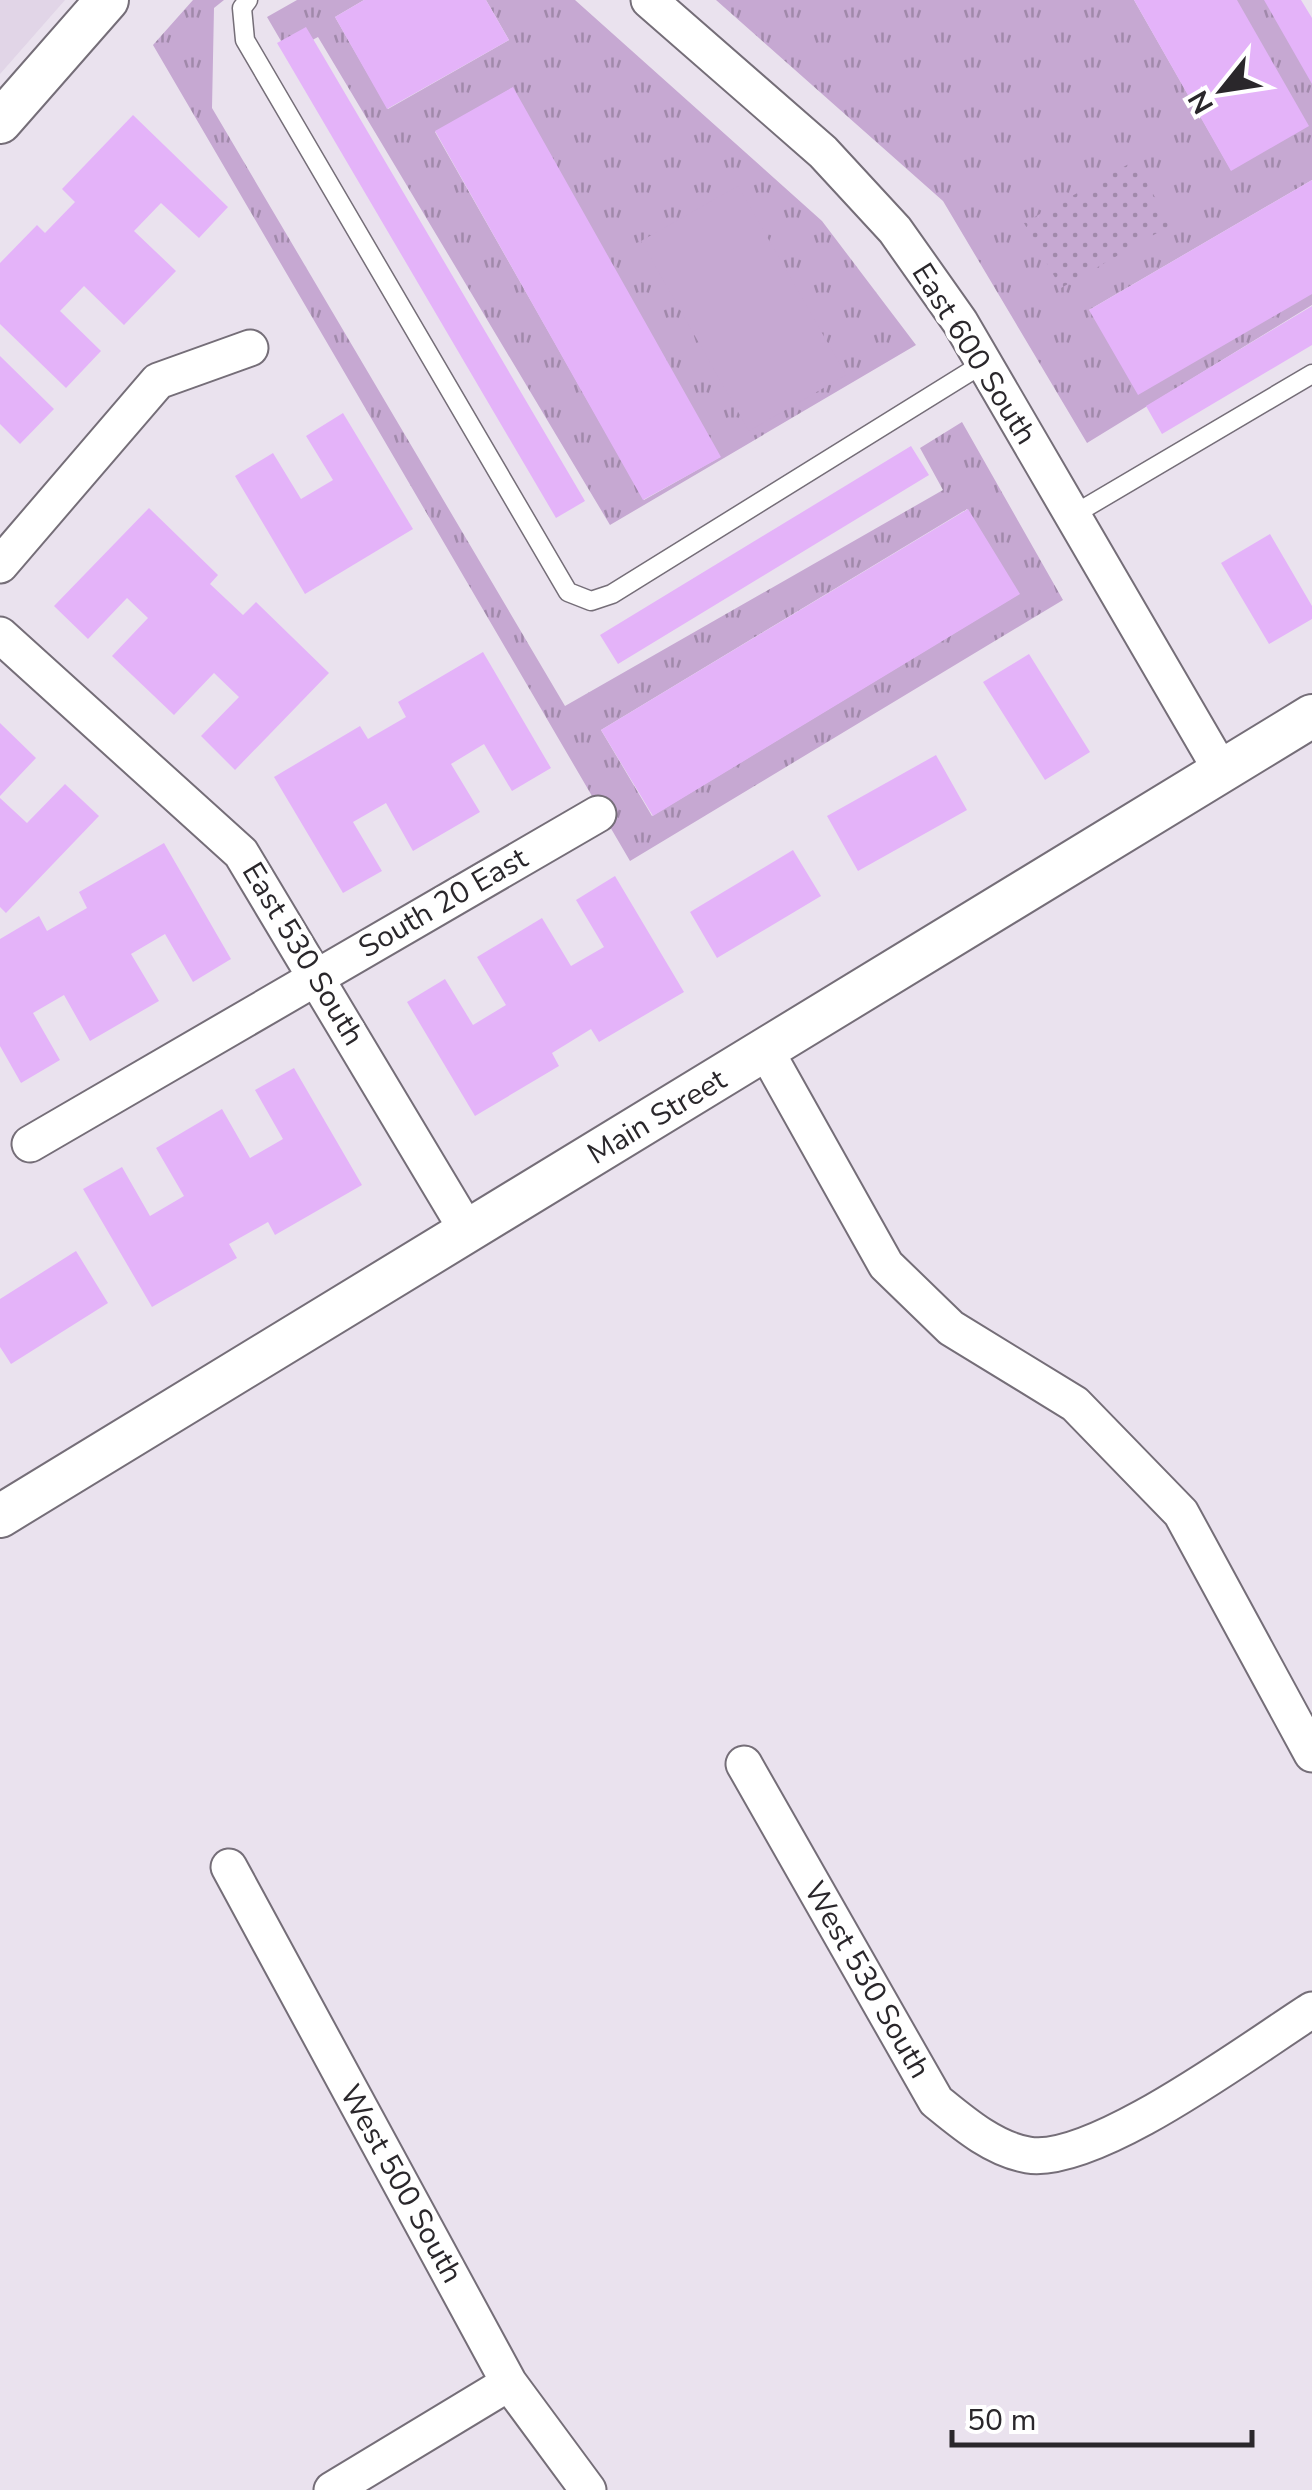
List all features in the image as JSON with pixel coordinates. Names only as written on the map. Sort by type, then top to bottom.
[{"type":"street","name":"East 600 South","points":[[649,0],[823,152],[895,230],[984,363],[1221,770]]},
{"type":"street","points":[[0,122],[90,6]]},
{"type":"street","points":[[0,565],[158,381],[250,348]]},
{"type":"street","name":"East 530 South","points":[[0,635],[241,853],[318,975],[468,1232]]},
{"type":"street","name":"Main Street","points":[[0,1516],[1312,716]]},
{"type":"street","name":"South 20 East","points":[[30,1144],[598,814]]},
{"type":"street","points":[[766,1051],[886,1265],[951,1328],[1074,1404],[1182,1513],[1312,1754]]},
{"type":"street","name":"West 530 South","points":[[744,1764],[936,2101],[977,2134],[1029,2156],[1094,2145],[1312,2010]]},
{"type":"street","name":"West 500 South","points":[[229,1868],[509,2383],[588,2490]]},
{"type":"street","points":[[332,2490],[509,2383]]},
{"type":"lane","points":[[248,0],[242,8],[245,40],[568,592],[591,602],[612,594],[984,363]]},
{"type":"lane","points":[[1073,515],[1312,374]]},
{"type":"shaded area","points":[[0,0],[65,0],[0,74]]},
{"type":"green space","points":[[193,0],[224,0],[214,8],[212,108],[565,706],[943,490],[920,448],[962,422],[1063,600],[630,861],[153,45]],"holes":[[[967,509],[1019,594],[652,816],[601,730]]]},
{"type":"green space","points":[[297,0],[364,0],[335,17],[388,109],[509,40],[486,0],[575,0],[822,221],[916,345],[610,525],[318,37],[288,53],[267,17]],"holes":[[[512,88],[720,457],[644,500],[435,132]]]},
{"type":"green space","points":[[716,0],[1134,0],[1231,170],[1237,0],[1270,0],[1312,77],[1312,180],[1089,310],[1312,294],[1312,305],[1087,443],[943,201]]},
{"type":"green space","points":[[1134,161],[1171,225],[1061,288],[1024,223]]},
{"type":"green space","points":[[738,186],[846,375],[749,431],[641,241]]},
{"type":"building","points":[[364,0],[486,0],[509,40],[387,109],[335,17]]},
{"type":"building","points":[[1134,0],[1237,0],[1309,126],[1231,171]]},
{"type":"building","points":[[1264,0],[1301,0],[1312,18],[1312,84]]},
{"type":"building","points":[[306,27],[585,501],[556,518],[277,43]]},
{"type":"building","points":[[513,87],[721,457],[643,500],[435,131]]},
{"type":"building","points":[[133,115],[228,207],[199,238],[161,203],[134,231],[176,271],[124,325],[84,286],[60,311],[101,351],[66,388],[0,324],[0,263],[37,225],[45,233],[75,202],[62,189]]},
{"type":"building","points":[[1312,180],[1312,294],[1138,395],[1089,310]]},
{"type":"building","points":[[1312,306],[1312,345],[1162,434],[1146,406]]},
{"type":"building","points":[[0,356],[54,409],[20,444],[0,424]]},
{"type":"building","points":[[343,413],[413,529],[305,594],[235,476],[273,453],[301,499],[333,480],[306,436]]},
{"type":"building","points":[[911,446],[929,475],[618,664],[600,635]]},
{"type":"building","points":[[149,508],[218,575],[210,584],[243,615],[256,602],[329,673],[235,770],[201,736],[239,697],[214,673],[174,715],[112,656],[148,618],[127,598],[88,639],[54,606]]},
{"type":"building","points":[[968,509],[1020,594],[653,816],[601,730]]},
{"type":"building","points":[[1270,534],[1312,606],[1312,619],[1269,644],[1221,563]]},
{"type":"building","points":[[483,652],[551,768],[512,791],[484,744],[451,764],[480,812],[413,851],[386,803],[353,822],[382,871],[343,893],[274,777],[360,726],[368,739],[406,717],[398,702]]},
{"type":"building","points":[[1029,654],[1090,752],[1045,780],[983,682]]},
{"type":"building","points":[[0,723],[36,758],[0,796]]},
{"type":"building","points":[[936,755],[967,810],[858,871],[827,816]]},
{"type":"building","points":[[65,784],[99,816],[6,913],[0,907],[0,798],[27,823]]},
{"type":"building","points":[[164,843],[231,959],[193,982],[165,934],[131,954],[159,1001],[90,1041],[64,995],[33,1013],[60,1060],[21,1083],[0,1046],[0,939],[39,916],[47,931],[87,908],[79,892]]},
{"type":"building","points":[[793,850],[821,896],[717,958],[690,912]]},
{"type":"building","points":[[615,876],[684,992],[599,1042],[591,1029],[552,1053],[559,1066],[475,1116],[407,1002],[445,979],[473,1025],[506,1005],[477,957],[542,918],[571,966],[604,947],[576,900]]},
{"type":"building","points":[[294,1068],[362,1185],[275,1235],[268,1222],[229,1244],[237,1258],[152,1307],[83,1189],[122,1167],[150,1216],[184,1196],[156,1148],[222,1109],[250,1158],[283,1139],[255,1090]]},
{"type":"building","points":[[76,1251],[108,1303],[11,1364],[0,1347],[0,1299]]}]
